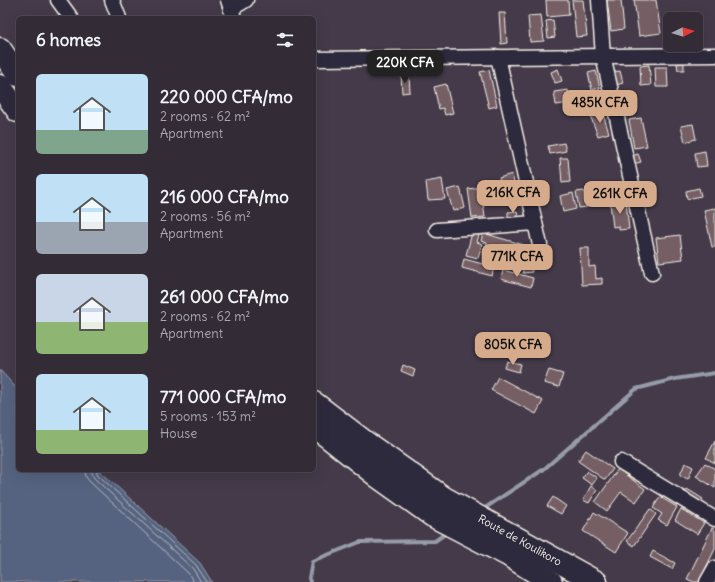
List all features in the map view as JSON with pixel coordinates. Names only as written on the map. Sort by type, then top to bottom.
[{"type":"main road","points":[[0,48],[16,72]]},
{"type":"main road","points":[[0,86],[16,108]]},
{"type":"main road","points":[[316,405],[377,452],[439,507]]},
{"type":"main road","points":[[316,428],[377,476],[439,507]]},
{"type":"main road","name":"Route de Koulikoro","points":[[439,507],[513,547],[596,582]]},
{"type":"main road","name":"Route de Koulikoro","points":[[513,547],[551,582]]},
{"type":"street","points":[[58,0],[69,16]]},
{"type":"street","points":[[112,0],[118,16]]},
{"type":"street","points":[[231,9],[246,0]]},
{"type":"street","points":[[599,0],[603,56],[652,273]]},
{"type":"street","points":[[316,59],[715,55]]},
{"type":"street","points":[[498,57],[540,245]]},
{"type":"street","points":[[437,230],[535,223]]},
{"type":"street","points":[[621,462],[715,519]]},
{"type":"street","points":[[707,582],[715,568]]},
{"type":"water","points":[[0,370],[16,388],[16,472],[101,472],[200,563],[212,582],[0,582]]},
{"type":"building","points":[[546,0],[568,0],[569,15],[547,17]]},
{"type":"building","points":[[572,0],[583,0],[587,36],[576,37]]},
{"type":"building","points":[[607,0],[621,0],[624,29],[611,31]]},
{"type":"building","points":[[634,0],[656,0],[661,33],[639,36]]},
{"type":"building","points":[[499,13],[505,13],[507,43],[501,44]]},
{"type":"building","points":[[541,15],[544,41],[530,42],[528,16]]},
{"type":"building","points":[[553,20],[555,37],[548,38],[546,21]]},
{"type":"building","points":[[684,63],[684,70],[678,70],[677,64]]},
{"type":"building","points":[[649,65],[651,85],[641,86],[640,66]]},
{"type":"building","points":[[655,67],[667,67],[668,87],[656,87]]},
{"type":"building","points":[[558,69],[562,81],[555,83],[551,72]]},
{"type":"building","points":[[489,70],[497,106],[489,108],[480,72]]},
{"type":"building","points":[[596,71],[600,88],[592,90],[588,73]]},
{"type":"building","points":[[620,71],[623,83],[616,85],[613,72]]},
{"type":"building","points":[[401,75],[409,75],[410,92],[402,93]]},
{"type":"building","points":[[446,84],[453,113],[445,115],[443,108],[439,109],[434,87]]},
{"type":"building","points":[[568,90],[570,103],[556,105],[554,92]]},
{"type":"building","points":[[602,111],[609,133],[598,136],[590,115]]},
{"type":"building","points":[[641,118],[647,146],[634,148],[629,120]]},
{"type":"building","points":[[693,124],[696,139],[685,142],[681,126]]},
{"type":"building","points":[[564,143],[566,151],[550,154],[548,146]]},
{"type":"building","points":[[705,151],[707,166],[697,167],[695,153]]},
{"type":"building","points":[[638,154],[641,162],[633,164],[631,156]]},
{"type":"building","points":[[560,158],[568,158],[570,182],[562,183]]},
{"type":"building","points":[[512,174],[517,197],[505,200],[499,178]]},
{"type":"building","points":[[442,179],[445,199],[428,200],[426,182]]},
{"type":"building","points":[[460,187],[465,208],[453,211],[447,190]]},
{"type":"building","points":[[481,187],[485,217],[472,218],[468,189]]},
{"type":"building","points":[[699,188],[701,196],[687,199],[686,191]]},
{"type":"building","points":[[584,191],[587,207],[579,208],[576,192]]},
{"type":"building","points":[[573,193],[576,209],[563,212],[560,196]]},
{"type":"building","points":[[626,201],[629,229],[619,230],[619,226],[613,227],[610,203]]},
{"type":"building","points":[[715,208],[715,247],[712,247],[704,210]]},
{"type":"building","points":[[517,211],[518,216],[508,217],[508,212]]},
{"type":"building","points":[[472,233],[479,235],[477,242],[482,244],[478,258],[466,255]]},
{"type":"building","points":[[483,233],[524,245],[521,257],[486,247],[487,243],[481,241]]},
{"type":"building","points":[[680,235],[683,259],[659,262],[656,238]]},
{"type":"building","points":[[580,248],[589,248],[589,267],[595,266],[596,279],[602,278],[602,284],[582,285]]},
{"type":"building","points":[[530,257],[532,272],[523,273],[521,259]]},
{"type":"building","points":[[464,259],[494,267],[492,276],[462,268]]},
{"type":"building","points":[[503,270],[533,278],[531,287],[501,279]]},
{"type":"building","points":[[507,361],[521,364],[519,372],[505,368]]},
{"type":"building","points":[[403,365],[415,370],[413,376],[401,371]]},
{"type":"building","points":[[549,370],[563,374],[559,387],[544,383]]},
{"type":"building","points":[[498,377],[543,401],[536,414],[491,390]]},
{"type":"building","points":[[715,441],[715,463],[706,458]]},
{"type":"building","points":[[586,450],[613,469],[605,480],[578,461]]},
{"type":"building","points":[[685,463],[693,467],[688,479],[680,475]]},
{"type":"building","points":[[705,463],[715,469],[715,488],[696,476]]},
{"type":"building","points":[[618,469],[645,489],[636,502],[621,492],[607,511],[595,502]]},
{"type":"building","points":[[587,471],[597,478],[592,485],[582,478]]},
{"type":"building","points":[[591,486],[597,490],[589,503],[583,500]]},
{"type":"building","points":[[687,489],[703,499],[700,504],[684,495]]},
{"type":"building","points":[[553,497],[566,506],[561,514],[547,506]]},
{"type":"building","points":[[660,497],[677,507],[667,525],[658,520],[662,514],[653,508]]},
{"type":"building","points":[[650,509],[656,514],[634,546],[627,541]]},
{"type":"building","points":[[681,509],[704,523],[697,534],[675,520]]},
{"type":"building","points":[[594,512],[628,533],[616,552],[583,531]]},
{"type":"building","points":[[712,528],[715,530],[715,549],[699,582],[694,582],[687,579]]},
{"type":"building","points":[[653,551],[675,563],[672,569],[650,557]]},
{"type":"waterway","points":[[482,510],[544,469],[636,389],[675,379],[715,373]]},
{"type":"waterway","points":[[310,582],[309,578],[312,561],[360,542],[435,541],[449,531]]}]
